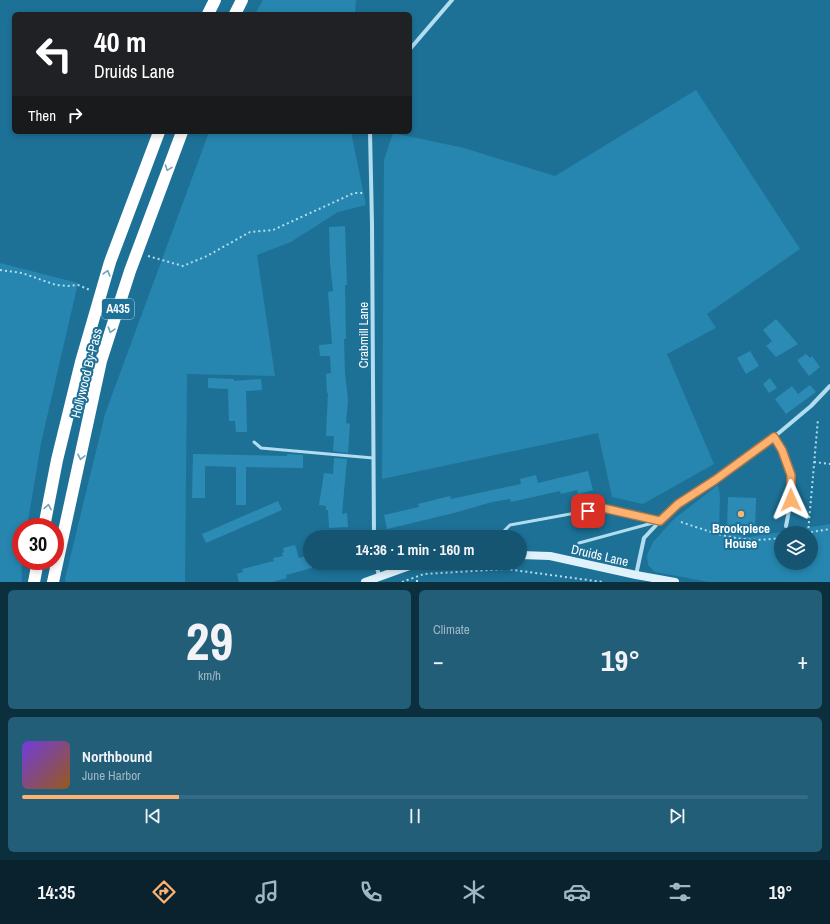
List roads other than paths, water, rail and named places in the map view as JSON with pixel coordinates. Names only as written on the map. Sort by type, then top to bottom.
[{"type":"highway","points":[[209,12],[215,0]]},
{"type":"highway","points":[[236,12],[242,0]]},
{"type":"highway","name":"Hollywood By-Pass","points":[[46,518],[62,437],[81,362],[110,262],[158,134]]},
{"type":"highway","name":"Hollywood By-Pass","points":[[53,582],[101,361],[130,271],[181,134]]},
{"type":"highway","points":[[34,582],[36,570]]},
{"type":"street","points":[[412,47],[452,0]]},
{"type":"street","name":"Crabmill Lane","points":[[370,134],[372,193],[374,530]]},
{"type":"street","name":"Druids Lane","points":[[527,555],[550,556],[636,576],[644,538],[660,521],[678,504],[715,480],[774,437],[811,406],[830,386]]},
{"type":"street","points":[[774,437],[782,450],[791,475],[791,500],[786,526]]},
{"type":"street","points":[[378,570],[379,576]]},
{"type":"street","points":[[365,582],[397,570]]},
{"type":"street","points":[[636,576],[675,582]]},
{"type":"lane","points":[[254,442],[261,448],[373,458]]},
{"type":"lane","points":[[505,530],[510,525],[603,508],[660,521]]},
{"type":"lane","points":[[579,543],[660,521]]},
{"type":"place","name":"Brookpiece House","points":[[741,514]]}]
